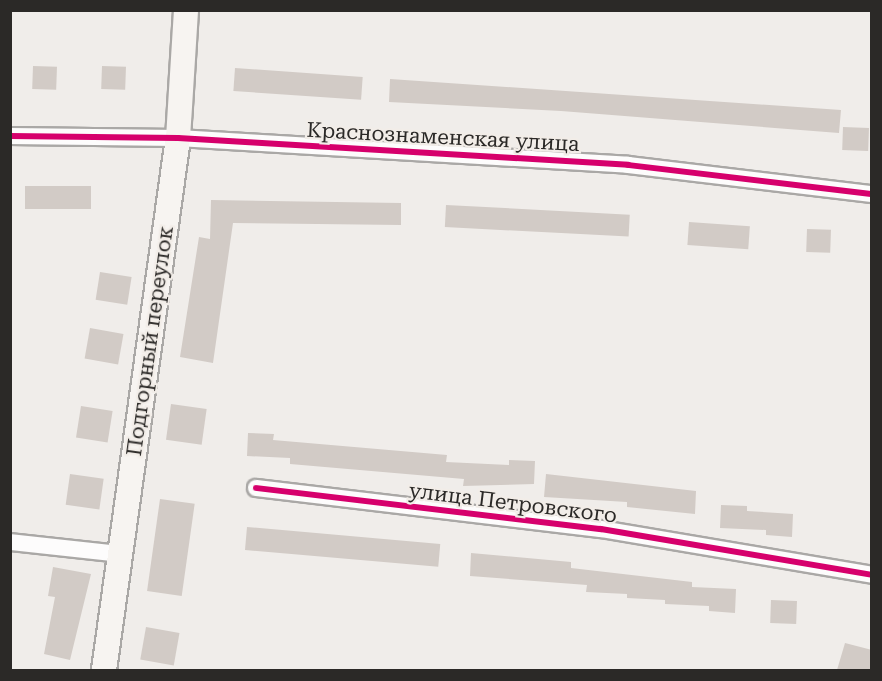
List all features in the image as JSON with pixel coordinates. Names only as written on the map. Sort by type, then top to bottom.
[{"type":"main road","name":"Подгорный переулок","points":[[105,670],[178,138],[186,10]]},
{"type":"street","name":"Краснознаменская улица","points":[[10,136],[178,138],[628,165],[872,194]]},
{"type":"street","name":"улица Петровского","points":[[256,488],[601,530],[872,575]]},
{"type":"street","points":[[10,542],[120,554]]},
{"type":"building","points":[[33,66],[57,67],[56,90],[32,89]]},
{"type":"building","points":[[102,66],[126,67],[125,90],[101,89]]},
{"type":"building","points":[[235,68],[363,77],[361,100],[233,91]]},
{"type":"building","points":[[390,79],[841,110],[839,133],[561,111],[389,102]]},
{"type":"building","points":[[843,127],[869,128],[868,151],[842,150]]},
{"type":"building","points":[[25,186],[91,186],[91,209],[25,209]]},
{"type":"building","points":[[211,200],[401,203],[401,225],[233,223],[213,363],[180,357],[199,237],[210,239]]},
{"type":"building","points":[[446,205],[630,215],[629,237],[445,227]]},
{"type":"building","points":[[689,222],[750,226],[748,249],[687,245]]},
{"type":"building","points":[[807,229],[831,230],[830,253],[806,252]]},
{"type":"building","points":[[100,272],[132,277],[127,305],[96,300]]},
{"type":"building","points":[[90,328],[123,334],[118,364],[85,359]]},
{"type":"building","points":[[171,404],[207,409],[202,445],[166,440]]},
{"type":"building","points":[[81,406],[113,411],[108,443],[76,438]]},
{"type":"building","points":[[248,433],[274,434],[273,440],[447,455],[446,462],[509,465],[509,460],[535,461],[534,484],[463,486],[464,479],[290,464],[290,458],[247,456]]},
{"type":"building","points":[[70,474],[104,479],[99,509],[66,505]]},
{"type":"building","points":[[546,474],[696,491],[695,514],[627,507],[627,502],[544,497]]},
{"type":"building","points":[[160,499],[195,504],[182,596],[147,591]]},
{"type":"building","points":[[721,505],[747,506],[747,511],[793,514],[792,537],[766,535],[766,530],[720,528]]},
{"type":"building","points":[[247,527],[440,544],[438,567],[245,550]]},
{"type":"building","points":[[471,553],[571,562],[571,568],[692,582],[692,587],[736,589],[735,613],[709,611],[709,606],[665,604],[665,600],[627,598],[627,594],[586,592],[587,585],[470,576]]},
{"type":"building","points":[[53,567],[91,574],[70,660],[44,654],[55,597],[48,596]]},
{"type":"building","points":[[771,600],[797,601],[796,624],[770,623]]},
{"type":"building","points":[[146,627],[179,633],[174,665],[140,659]]},
{"type":"building","points":[[845,643],[872,650],[872,670],[837,670]]},
{"type":"cycle path","points":[[10,136],[178,138],[628,165],[872,194]]},
{"type":"cycle path","points":[[256,488],[601,529],[872,575]]}]
